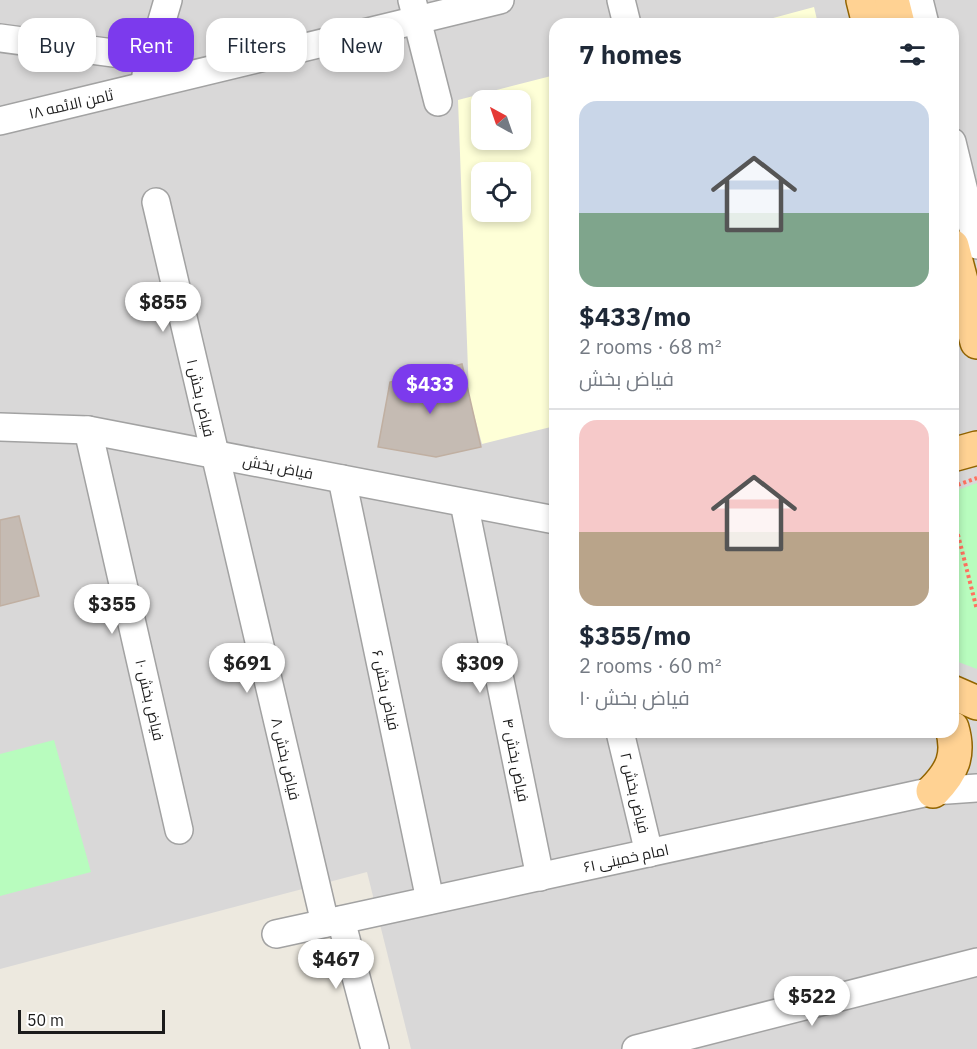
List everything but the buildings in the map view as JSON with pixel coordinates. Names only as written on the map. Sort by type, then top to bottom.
[{"type":"main road","points":[[863,0],[867,18]]},
{"type":"main road","points":[[892,0],[896,18]]},
{"type":"main road","points":[[959,273],[977,342]]},
{"type":"main road","points":[[959,453],[977,448]]},
{"type":"main road","points":[[959,695],[977,703]]},
{"type":"main road","points":[[933,791],[948,777],[956,755],[953,738]]},
{"type":"street","points":[[163,18],[168,0]]},
{"type":"street","name":"ثامن الائمه ۱۸","points":[[0,121],[142,88],[414,10],[500,0]]},
{"type":"street","points":[[621,0],[626,18]]},
{"type":"street","points":[[919,0],[924,18]]},
{"type":"street","points":[[414,10],[438,102]]},
{"type":"street","points":[[0,38],[108,52]]},
{"type":"street","points":[[142,88],[147,72]]},
{"type":"street","points":[[959,171],[977,245]]},
{"type":"street","name":"فیاض بخش ۱","points":[[156,202],[214,454]]},
{"type":"street","name":"فیاض بخش","points":[[0,427],[88,430],[549,519]]},
{"type":"street","name":"فیاض بخش ۱۰","points":[[88,430],[179,830]]},
{"type":"street","name":"فیاض بخش ۸","points":[[214,454],[333,922],[375,1049]]},
{"type":"street","name":"فیاض بخش ۶","points":[[342,479],[430,900]]},
{"type":"street","name":"فیاض بخش ۴","points":[[464,503],[540,877]]},
{"type":"street","name":"فیاض بخش ۲","points":[[621,738],[649,853]]},
{"type":"street","name":"امام خمینی ۶۱","points":[[276,934],[933,791],[977,788]]},
{"type":"street","points":[[636,1049],[977,962]]},
{"type":"path","points":[[959,484],[977,478]]},
{"type":"path","points":[[959,539],[977,610]]},
{"type":"shaded area","points":[[0,0],[977,0],[977,1049],[411,1049],[367,872],[0,969]]},
{"type":"shaded area","points":[[814,7],[817,18],[773,18]]},
{"type":"shaded area","points":[[549,77],[549,427],[482,444],[469,396],[458,100],[471,97],[471,150],[531,150],[531,90],[497,90]]},
{"type":"green space","points":[[977,483],[977,669],[959,662],[959,489]]},
{"type":"green space","points":[[54,740],[91,872],[0,896],[0,754]]}]
